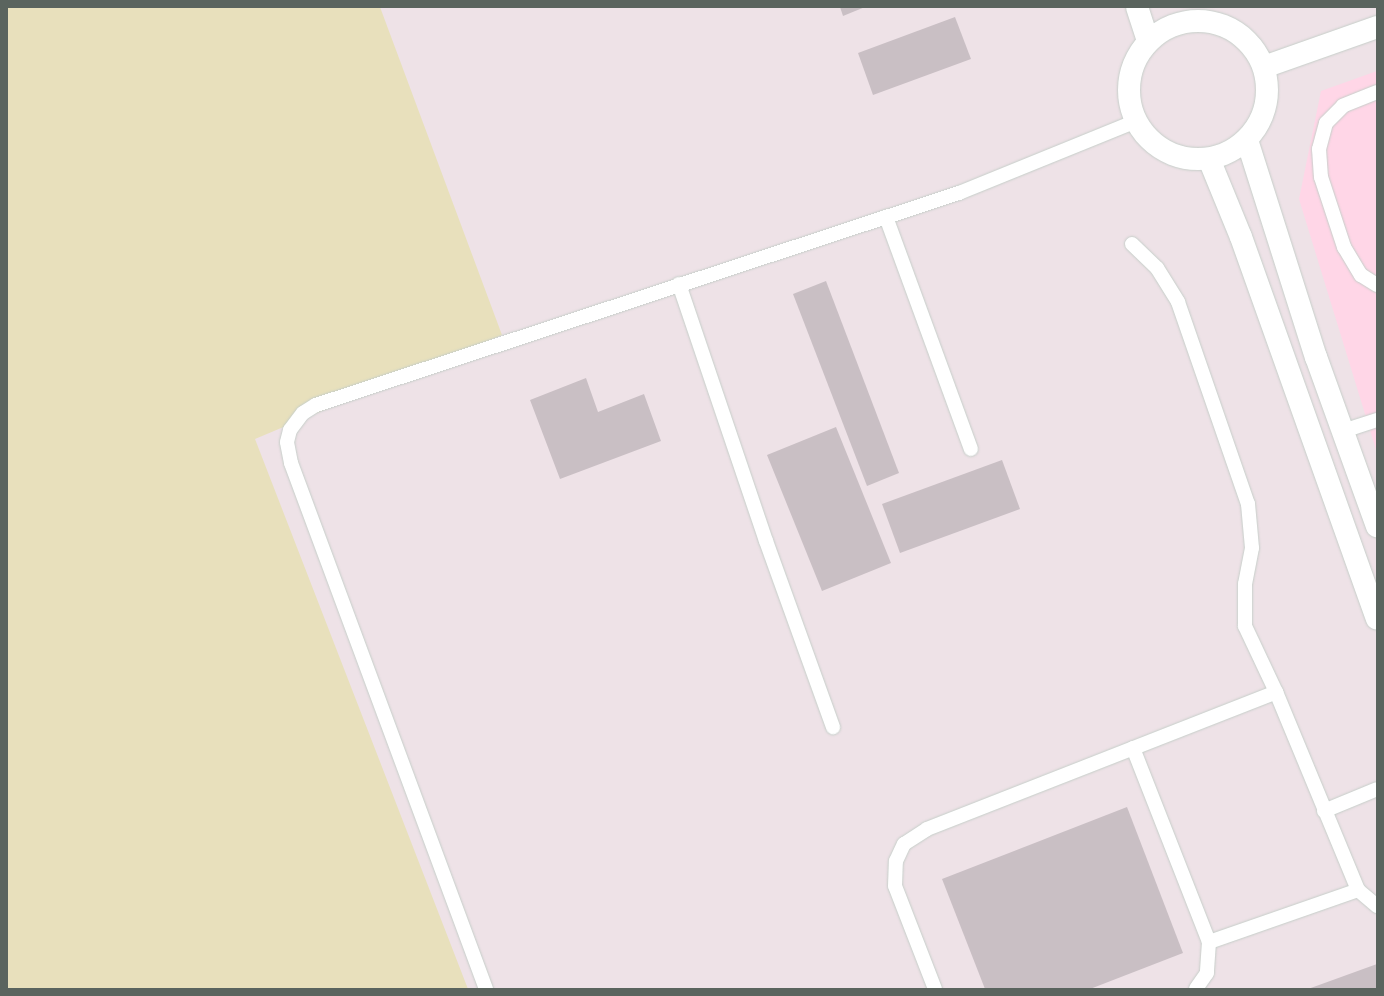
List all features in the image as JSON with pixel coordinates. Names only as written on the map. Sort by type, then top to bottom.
[{"type":"street","points":[[1136,7],[1148,40]]},
{"type":"street","points":[[1223,16],[1243,36],[1255,50],[1264,67],[1268,85],[1266,104],[1260,122],[1247,140],[1230,152],[1209,159],[1187,159],[1167,152],[1152,142],[1136,120],[1129,95],[1130,75],[1136,56],[1148,40],[1165,28],[1185,21],[1206,20],[1223,16]]},
{"type":"street","points":[[1264,67],[1377,27]]},
{"type":"street","points":[[1247,140],[1316,357],[1377,526]]},
{"type":"street","points":[[1209,159],[1241,236],[1377,619]]},
{"type":"lane","points":[[1377,92],[1343,106],[1326,123],[1319,149],[1321,177],[1344,247],[1361,275],[1377,285]]},
{"type":"lane","points":[[486,989],[292,463],[287,442],[290,430],[303,413],[316,405],[679,284],[959,193],[1136,120]]},
{"type":"lane","points":[[886,217],[971,449]]},
{"type":"lane","points":[[1132,244],[1157,268],[1178,302],[1248,504],[1252,548],[1244,584],[1245,626],[1276,692],[1358,890],[1377,906]]},
{"type":"lane","points":[[679,284],[768,548],[833,727]]},
{"type":"lane","points":[[1343,431],[1377,420]]},
{"type":"lane","points":[[935,989],[895,886],[896,860],[904,844],[927,829],[1276,692]]},
{"type":"lane","points":[[1133,748],[1208,942],[1207,973],[1196,989]]},
{"type":"lane","points":[[1324,811],[1377,789]]},
{"type":"lane","points":[[1208,942],[1358,890]]},
{"type":"shaded area","points":[[7,7],[380,7],[502,335],[255,439],[468,989],[7,989]]},
{"type":"shaded area","points":[[1377,71],[1377,453],[1299,199],[1321,91]]},
{"type":"building","points":[[840,7],[865,7],[843,16]]},
{"type":"building","points":[[955,17],[971,59],[873,95],[858,53]]},
{"type":"building","points":[[826,281],[899,473],[867,486],[793,294]]},
{"type":"building","points":[[586,378],[598,412],[644,394],[661,441],[560,479],[530,400]]},
{"type":"building","points":[[836,427],[891,563],[822,591],[767,455]]},
{"type":"building","points":[[1002,460],[1020,509],[900,553],[882,504]]},
{"type":"building","points":[[1127,807],[1183,953],[1090,989],[985,989],[942,879]]},
{"type":"building","points":[[1377,964],[1377,989],[1308,989]]}]
